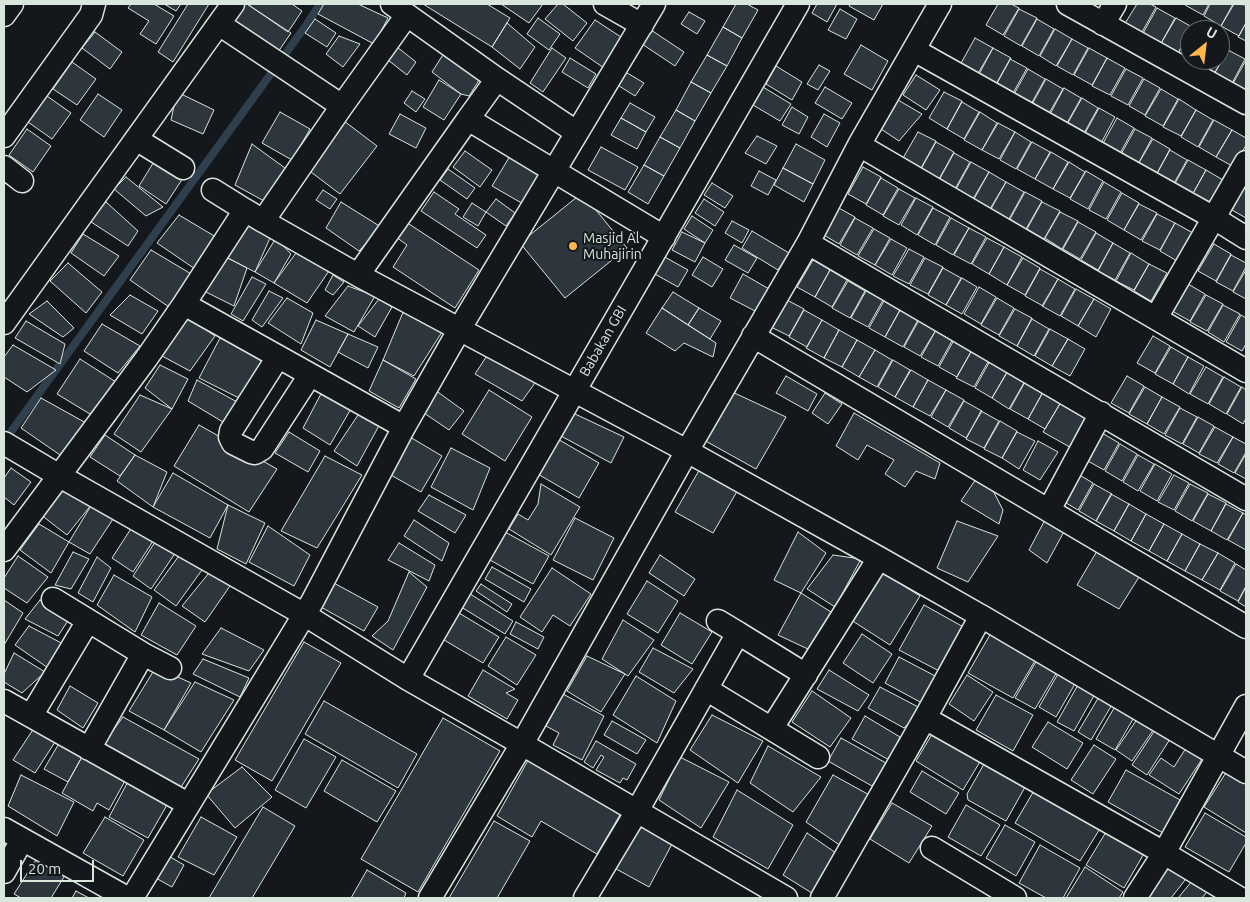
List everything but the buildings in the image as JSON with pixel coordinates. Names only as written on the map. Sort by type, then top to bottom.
[{"type":"street","points":[[4,15],[12,4]]},
{"type":"street","points":[[4,136],[91,15],[94,4]]},
{"type":"street","points":[[7,312],[136,139],[233,4]]},
{"type":"street","points":[[605,4],[642,25]]},
{"type":"street","points":[[132,898],[305,615],[404,427],[576,132],[654,4]]},
{"type":"street","name":"Babakan GBI","points":[[408,679],[798,4]]},
{"type":"street","points":[[430,898],[522,744],[687,451],[808,243],[859,145],[940,4]]},
{"type":"street","points":[[1068,4],[1246,103]]},
{"type":"street","points":[[1103,24],[1115,4]]},
{"type":"street","points":[[4,550],[58,475],[112,406],[184,304],[342,106],[400,10],[576,132]]},
{"type":"street","points":[[219,24],[342,106]]},
{"type":"street","points":[[914,50],[1214,218],[1246,238]]},
{"type":"street","points":[[358,275],[497,79]]},
{"type":"street","points":[[468,119],[664,237]]},
{"type":"street","points":[[136,139],[183,168]]},
{"type":"street","points":[[859,145],[1246,371]]},
{"type":"street","points":[[1156,318],[1246,162]]},
{"type":"street","points":[[4,167],[22,181]]},
{"type":"street","points":[[213,190],[254,216],[358,275],[687,451],[879,558],[1246,772]]},
{"type":"street","points":[[808,243],[1246,499]]},
{"type":"street","points":[[184,304],[404,427]]},
{"type":"street","points":[[753,336],[1246,628]]},
{"type":"street","points":[[278,357],[231,431],[230,437],[233,443],[250,452],[259,452],[310,375]]},
{"type":"street","points":[[246,409],[277,427]]},
{"type":"street","points":[[1049,510],[1101,413]]},
{"type":"street","points":[[7,445],[305,615],[408,679],[786,898]]},
{"type":"street","points":[[772,728],[879,558]]},
{"type":"street","points":[[53,599],[143,654],[170,668]]},
{"type":"street","points":[[822,898],[981,616]]},
{"type":"street","points":[[31,716],[88,621]]},
{"type":"street","points":[[718,621],[806,675]]},
{"type":"street","points":[[585,898],[637,811],[738,633]]},
{"type":"street","points":[[89,749],[143,654]]},
{"type":"street","points":[[706,689],[818,757]]},
{"type":"street","points":[[4,701],[188,804]]},
{"type":"street","points":[[1135,898],[1164,853],[1246,706]]},
{"type":"street","points":[[925,718],[1164,853],[1239,898]]},
{"type":"street","points":[[4,872],[13,834],[127,898]]},
{"type":"street","points":[[932,848],[1015,898]]},
{"type":"waterway","points":[[5,440],[320,4]]},
{"type":"place","name":"Masjid Al Muhajirin","points":[[573,246]]}]
